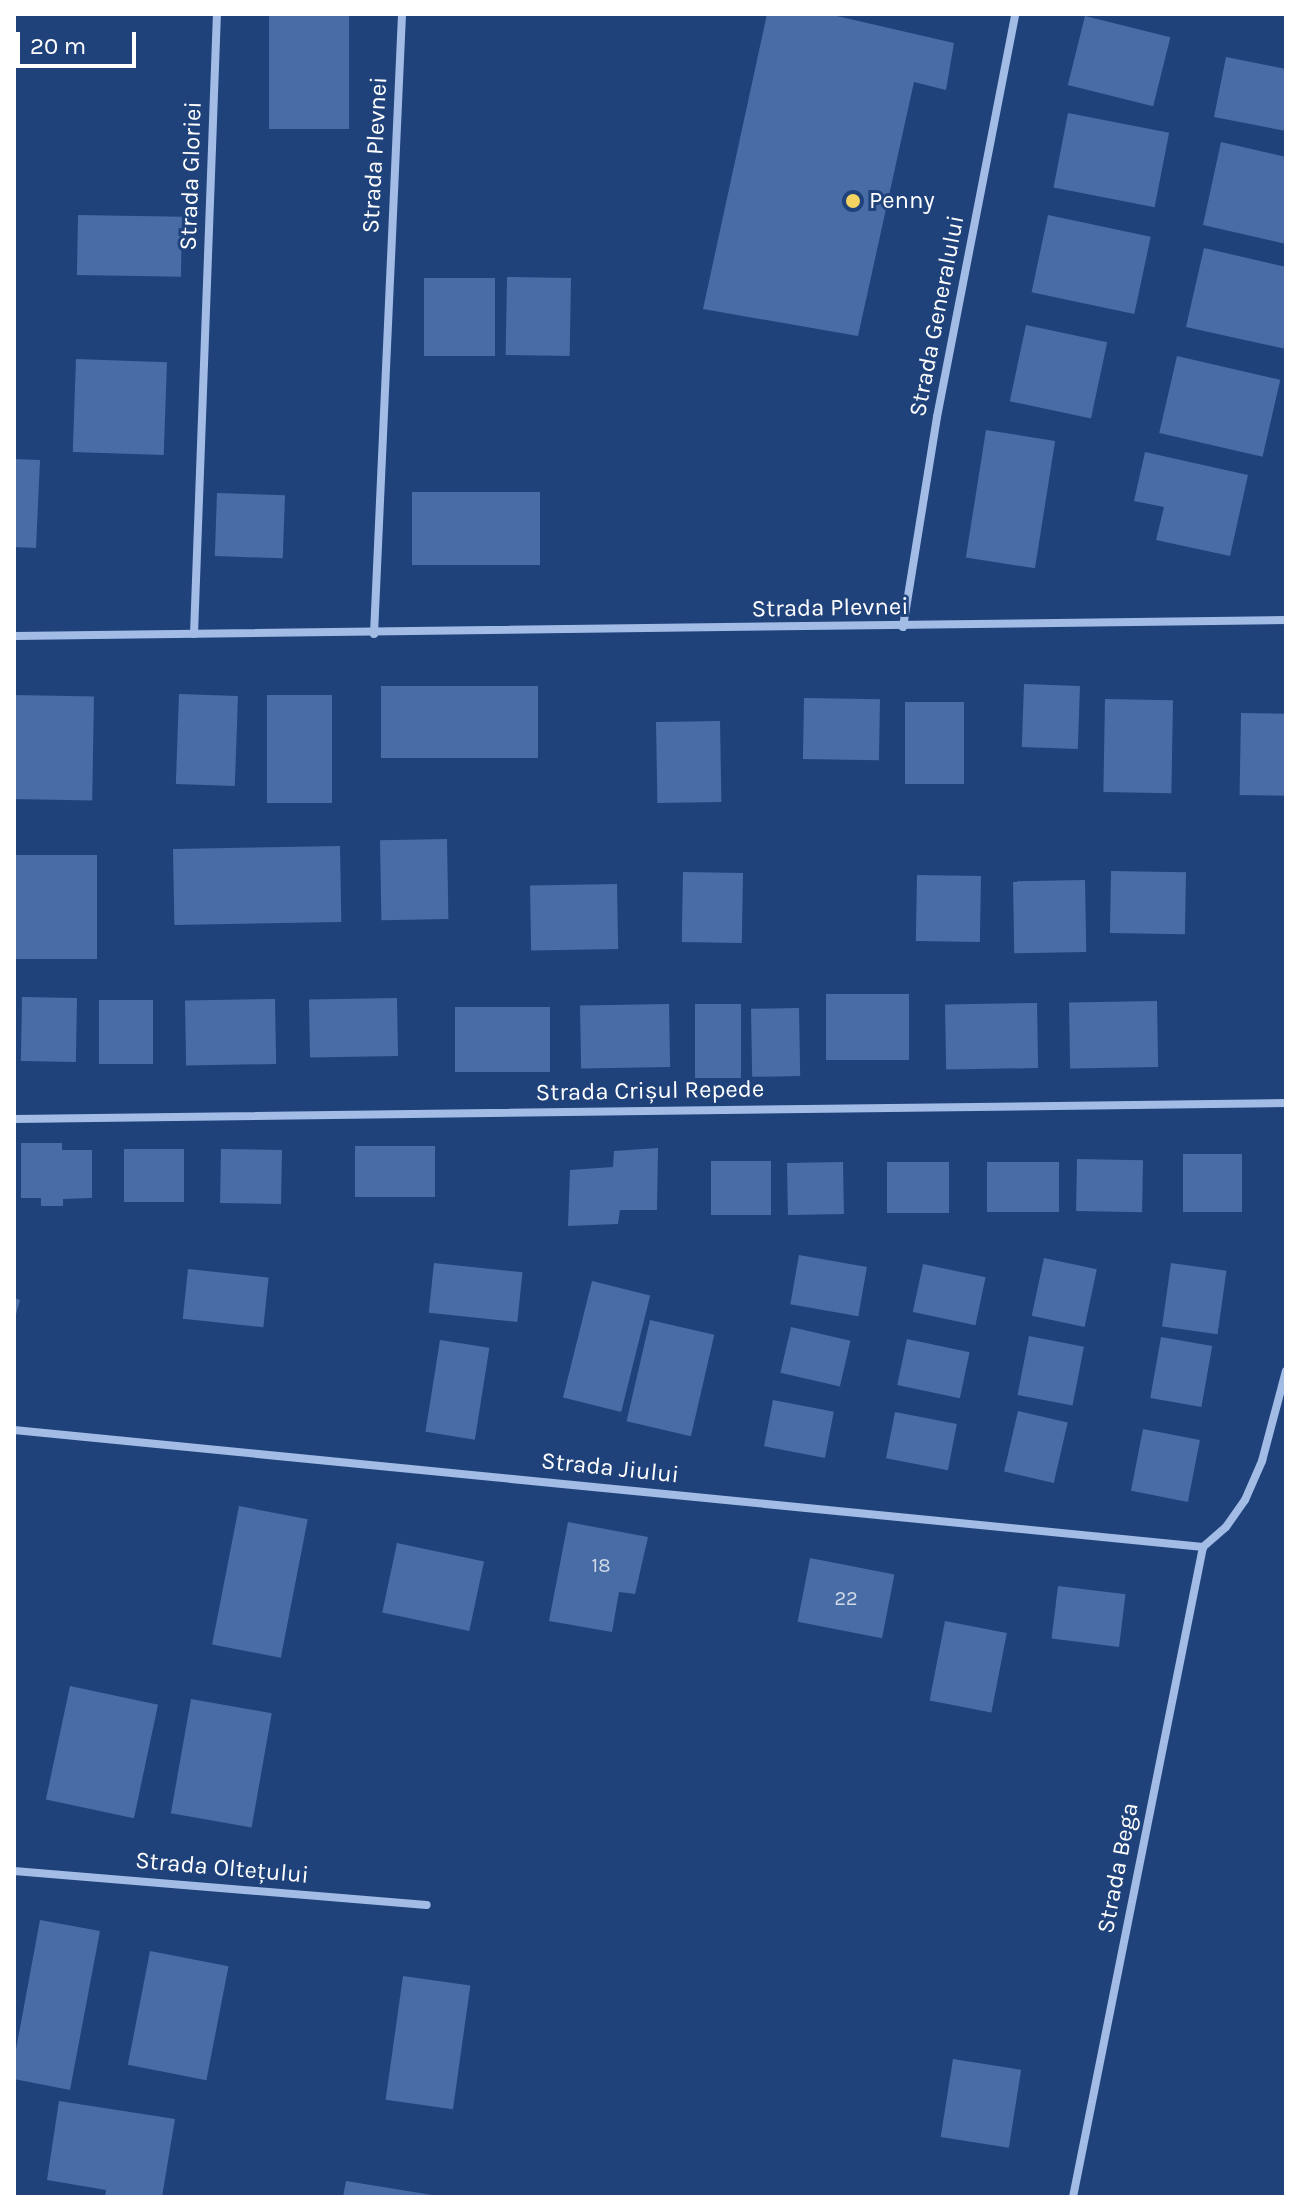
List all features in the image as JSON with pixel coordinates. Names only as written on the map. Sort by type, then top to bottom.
[{"type":"street","name":"Strada Gloriei","points":[[194,634],[217,14]]},
{"type":"street","name":"Strada Plevnei","points":[[374,634],[402,14]]},
{"type":"street","name":"Strada Generalului","points":[[903,627],[937,417],[1015,14]]},
{"type":"street","name":"Strada Plevnei","points":[[14,636],[374,634],[1286,620]]},
{"type":"street","name":"Strada Crișul Repede","points":[[14,1119],[1286,1103]]},
{"type":"street","points":[[1203,1547],[1226,1527],[1245,1500],[1262,1461],[1286,1371]]},
{"type":"street","name":"Strada Jiului","points":[[14,1430],[1203,1547]]},
{"type":"street","name":"Strada Bega","points":[[1073,2197],[1203,1547]]},
{"type":"street","name":"Strada Oltețului","points":[[14,1871],[427,1905]]},
{"type":"building","points":[[269,14],[349,14],[349,129],[269,129]]},
{"type":"building","points":[[767,14],[828,14],[954,43],[946,90],[914,82],[858,336],[703,309]]},
{"type":"building","points":[[1085,16],[1170,37],[1153,106],[1068,85]]},
{"type":"building","points":[[1226,57],[1286,69],[1286,131],[1214,117]]},
{"type":"building","points":[[1068,113],[1169,133],[1155,207],[1053,188]]},
{"type":"building","points":[[1221,142],[1286,157],[1286,244],[1203,225]]},
{"type":"building","points":[[78,215],[182,217],[181,277],[77,275]]},
{"type":"building","points":[[1048,215],[1151,237],[1134,314],[1032,292]]},
{"type":"building","points":[[1204,248],[1286,267],[1286,349],[1186,327]]},
{"type":"building","points":[[507,277],[571,278],[570,356],[506,355]]},
{"type":"building","points":[[424,278],[495,278],[495,356],[424,356]]},
{"type":"building","points":[[1026,325],[1107,342],[1091,419],[1010,401]]},
{"type":"building","points":[[1177,356],[1280,380],[1263,457],[1159,433]]},
{"type":"building","points":[[76,359],[167,362],[164,455],[73,452]]},
{"type":"building","points":[[986,430],[1055,441],[1035,568],[966,557]]},
{"type":"building","points":[[1145,452],[1248,475],[1230,556],[1156,540],[1164,507],[1134,501]]},
{"type":"building","points":[[14,459],[40,460],[36,548],[14,547]]},
{"type":"building","points":[[412,492],[540,492],[540,565],[412,565]]},
{"type":"building","points":[[217,493],[285,495],[283,558],[215,556]]},
{"type":"building","points":[[1024,684],[1080,686],[1078,749],[1022,747]]},
{"type":"building","points":[[381,686],[538,686],[538,758],[381,758]]},
{"type":"building","points":[[179,694],[238,696],[235,786],[176,784]]},
{"type":"building","points":[[14,695],[94,696],[92,800],[14,799]]},
{"type":"building","points":[[267,695],[332,695],[332,803],[267,803]]},
{"type":"building","points":[[804,698],[880,699],[879,760],[803,759]]},
{"type":"building","points":[[1105,699],[1173,700],[1171,793],[1103,792]]},
{"type":"building","points":[[905,702],[964,702],[964,784],[905,784]]},
{"type":"building","points":[[1241,713],[1286,714],[1285,796],[1240,795]]},
{"type":"building","points":[[720,721],[721,802],[657,803],[656,722]]},
{"type":"building","points":[[447,839],[448,919],[381,920],[380,840]]},
{"type":"building","points":[[340,846],[341,922],[174,925],[173,849]]},
{"type":"building","points":[[14,855],[97,855],[97,959],[14,959]]},
{"type":"building","points":[[1111,871],[1186,872],[1185,934],[1110,933]]},
{"type":"building","points":[[683,872],[743,873],[742,943],[682,942]]},
{"type":"building","points":[[917,875],[981,876],[980,942],[916,941]]},
{"type":"building","points":[[1085,880],[1086,952],[1014,953],[1013,881]]},
{"type":"building","points":[[617,884],[618,949],[531,951],[530,886]]},
{"type":"building","points":[[826,994],[909,994],[909,1060],[826,1060]]},
{"type":"building","points":[[22,997],[77,998],[76,1062],[21,1061]]},
{"type":"building","points":[[397,998],[398,1056],[310,1058],[309,1000]]},
{"type":"building","points":[[275,999],[276,1064],[186,1066],[185,1001]]},
{"type":"building","points":[[99,1000],[153,1000],[153,1064],[99,1064]]},
{"type":"building","points":[[1157,1001],[1158,1067],[1070,1069],[1069,1003]]},
{"type":"building","points":[[1037,1003],[1038,1068],[946,1070],[945,1005]]},
{"type":"building","points":[[669,1004],[670,1067],[581,1069],[580,1006]]},
{"type":"building","points":[[695,1004],[741,1004],[741,1078],[695,1078]]},
{"type":"building","points":[[455,1007],[550,1007],[550,1072],[455,1072]]},
{"type":"building","points":[[799,1008],[800,1076],[752,1077],[751,1009]]},
{"type":"building","points":[[21,1143],[62,1143],[62,1150],[92,1150],[92,1198],[63,1199],[63,1206],[41,1206],[41,1198],[21,1198]]},
{"type":"building","points":[[355,1146],[435,1146],[435,1197],[355,1197]]},
{"type":"building","points":[[658,1148],[657,1210],[620,1210],[618,1224],[568,1226],[570,1170],[613,1167],[614,1151]]},
{"type":"building","points":[[124,1149],[184,1149],[184,1202],[124,1202]]},
{"type":"building","points":[[221,1149],[282,1150],[281,1204],[220,1203]]},
{"type":"building","points":[[1183,1154],[1242,1154],[1242,1212],[1183,1212]]},
{"type":"building","points":[[1077,1159],[1143,1160],[1142,1212],[1076,1211]]},
{"type":"building","points":[[711,1161],[771,1161],[771,1215],[711,1215]]},
{"type":"building","points":[[843,1162],[844,1214],[788,1215],[787,1163]]},
{"type":"building","points":[[887,1162],[949,1162],[949,1213],[887,1213]]},
{"type":"building","points":[[987,1162],[1059,1162],[1059,1212],[987,1212]]},
{"type":"building","points":[[799,1255],[867,1267],[858,1316],[790,1304]]},
{"type":"building","points":[[1044,1258],[1097,1269],[1085,1327],[1032,1316]]},
{"type":"building","points":[[434,1263],[523,1272],[517,1322],[429,1313]]},
{"type":"building","points":[[1171,1263],[1226,1271],[1218,1334],[1162,1326]]},
{"type":"building","points":[[923,1264],[986,1277],[975,1325],[913,1312]]},
{"type":"building","points":[[188,1269],[269,1277],[263,1327],[183,1319]]},
{"type":"building","points":[[592,1281],[650,1296],[621,1412],[563,1397]]},
{"type":"building","points":[[14,1298],[20,1300],[15,1318],[14,1318]]},
{"type":"building","points":[[650,1320],[714,1335],[691,1436],[627,1421]]},
{"type":"building","points":[[791,1327],[850,1341],[840,1387],[780,1373]]},
{"type":"building","points":[[1029,1336],[1084,1347],[1073,1406],[1018,1395]]},
{"type":"building","points":[[1161,1337],[1212,1346],[1201,1407],[1150,1398]]},
{"type":"building","points":[[907,1339],[970,1352],[960,1398],[897,1385]]},
{"type":"building","points":[[440,1340],[489,1348],[475,1440],[425,1432]]},
{"type":"building","points":[[773,1400],[834,1412],[825,1458],[764,1446]]},
{"type":"building","points":[[1018,1411],[1068,1422],[1054,1483],[1004,1471]]},
{"type":"building","points":[[895,1412],[957,1424],[948,1470],[886,1458]]},
{"type":"building","points":[[1143,1429],[1200,1440],[1188,1502],[1131,1491]]},
{"type":"building","points":[[239,1506],[308,1519],[281,1658],[212,1644]]},
{"type":"building","points":[[568,1522],[648,1537],[635,1594],[619,1592],[612,1632],[549,1621]]},
{"type":"building","points":[[397,1543],[484,1562],[469,1631],[382,1612]]},
{"type":"building","points":[[810,1558],[894,1574],[882,1638],[798,1622]]},
{"type":"building","points":[[1058,1586],[1125,1594],[1119,1647],[1052,1639]]},
{"type":"building","points":[[945,1621],[1007,1633],[991,1713],[930,1701]]},
{"type":"building","points":[[70,1686],[158,1705],[134,1818],[46,1799]]},
{"type":"building","points":[[191,1699],[272,1713],[252,1827],[171,1813]]},
{"type":"building","points":[[40,1920],[100,1931],[70,2090],[14,2079],[14,2060]]},
{"type":"building","points":[[150,1951],[229,1966],[206,2080],[128,2065]]},
{"type":"building","points":[[403,1976],[470,1985],[453,2109],[386,2100]]},
{"type":"building","points":[[953,2059],[1021,2070],[1009,2148],[941,2137]]},
{"type":"building","points":[[59,2101],[175,2119],[162,2197],[105,2197],[106,2190],[47,2180]]},
{"type":"building","points":[[346,2181],[432,2195],[432,2197],[343,2197]]},
{"type":"place","name":"Penny","points":[[853,201]]}]
